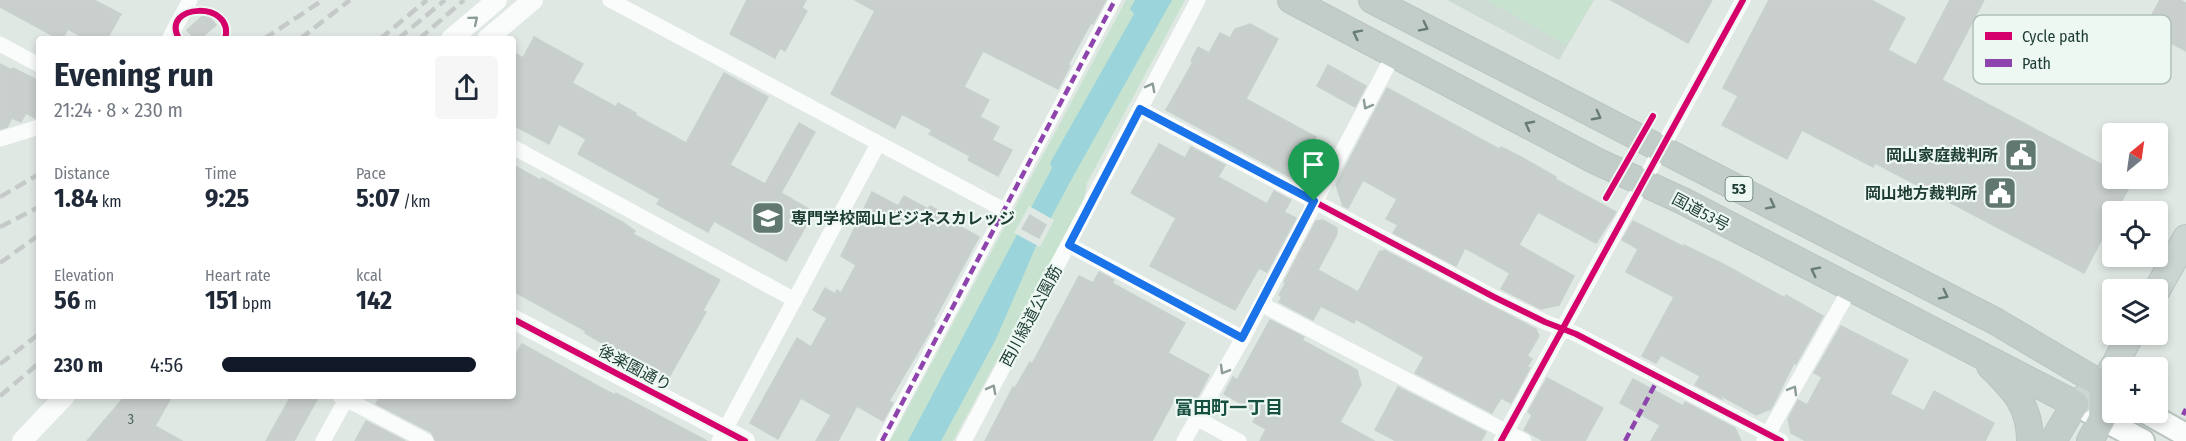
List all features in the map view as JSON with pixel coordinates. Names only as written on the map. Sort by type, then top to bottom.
[{"type":"highway","name":"国道53号","points":[[1291,0],[1596,161],[1683,201],[1979,356],[2026,377],[2074,404]]},
{"type":"highway","name":"53","points":[[1372,0],[2102,374]]},
{"type":"highway","points":[[1979,356],[2021,400],[2028,417],[2030,441]]},
{"type":"highway","points":[[2053,441],[2074,404]]},
{"type":"highway","points":[[2090,441],[2102,419]]},
{"type":"main road","points":[[2163,279],[2186,238]]},
{"type":"main road","points":[[2102,384],[2074,404],[2102,419]]},
{"type":"main road","points":[[2109,423],[2143,441]]},
{"type":"main road","points":[[2165,423],[2186,435]]},
{"type":"street","points":[[171,36],[190,0]]},
{"type":"street","points":[[455,36],[497,0]]},
{"type":"street","points":[[491,36],[533,0]]},
{"type":"street","points":[[610,0],[1004,210]]},
{"type":"street","points":[[882,441],[1115,0]]},
{"type":"street","name":"西川緑道公園筋","points":[[964,441],[1198,0]]},
{"type":"street","points":[[1504,436],[1743,0]]},
{"type":"street","points":[[0,44],[36,63]]},
{"type":"street","points":[[1184,441],[1261,304],[1394,54]]},
{"type":"street","points":[[1140,109],[1494,297],[1545,322],[1563,328],[1771,439],[1850,289]]},
{"type":"street","points":[[0,139],[36,129]]},
{"type":"street","points":[[722,436],[878,144]]},
{"type":"street","points":[[516,149],[795,300]]},
{"type":"street","points":[[1069,245],[1242,338]]},
{"type":"street","points":[[1261,304],[1504,436],[1524,441]]},
{"type":"street","name":"後楽園通り","points":[[516,321],[722,436],[745,441]]},
{"type":"street","points":[[24,440],[61,399]]},
{"type":"street","points":[[323,441],[344,399]]},
{"type":"street","points":[[349,399],[426,441]]},
{"type":"street","points":[[1196,418],[1239,441]]},
{"type":"shaded area","points":[[1447,0],[1594,0],[1559,60]]},
{"type":"green space","points":[[1126,0],[1185,0],[1087,183],[1084,200],[953,441],[890,441]]},
{"type":"green space","points":[[1486,0],[1594,0],[1567,45]]},
{"type":"water","points":[[1135,0],[1172,0],[1037,244],[996,339],[941,441],[908,441],[1052,168],[1050,163],[1134,14],[1130,9]]},
{"type":"pier","points":[[1029,206],[1054,220],[1040,247],[1014,233]]},
{"type":"building","points":[[0,0],[94,0],[121,14],[109,36],[81,36],[68,29],[64,36],[53,36],[0,7]]},
{"type":"building","points":[[747,0],[806,0],[802,8],[807,11],[785,51],[780,48],[775,58],[730,34]]},
{"type":"building","points":[[855,0],[1106,0],[1068,65],[1070,66],[1058,89],[983,51],[964,87],[989,100],[980,117],[999,127],[992,140],[1012,150],[998,176],[968,160],[970,156],[929,134],[932,130],[902,114],[895,128],[831,94],[875,11]]},
{"type":"building","points":[[1611,0],[1712,0],[1688,43]]},
{"type":"building","points":[[1769,0],[1871,0],[1905,18],[1888,50],[1916,65],[1950,0],[1984,0],[1976,15],[1973,15],[1973,21],[1942,80],[2102,165],[2102,189],[2128,189],[2122,201],[2102,201],[2102,239],[2084,273],[1875,163],[1873,167],[1802,130],[1787,159],[1722,125],[1738,96],[1723,88]]},
{"type":"building","points":[[2160,0],[2180,0],[2186,3],[2186,51],[2171,43],[2171,15],[2152,15]]},
{"type":"building","points":[[206,13],[216,25],[203,36],[192,36],[187,30]]},
{"type":"building","points":[[1250,24],[1278,39],[1246,99],[1316,137],[1300,165],[1312,172],[1305,185],[1166,110],[1193,62],[1191,61],[1198,47],[1209,53],[1220,33],[1230,38],[1235,29]]},
{"type":"building","points":[[534,37],[583,64],[572,83],[616,107],[618,103],[686,143],[724,73],[768,97],[730,165],[765,184],[799,123],[815,132],[781,193],[814,212],[786,261],[714,221],[708,232],[657,204],[660,199],[578,154],[586,139],[559,124],[549,144],[516,127],[516,54],[523,58]]},
{"type":"building","points":[[0,64],[36,80],[36,118],[26,113],[21,122],[12,118],[7,127],[0,129]]},
{"type":"building","points":[[1328,65],[1366,86],[1355,107],[1317,86]]},
{"type":"building","points":[[1387,88],[1499,149],[1501,147],[1521,157],[1556,177],[1555,179],[1616,212],[1596,243],[1538,212],[1519,245],[1574,276],[1559,305],[1541,309],[1501,289],[1510,273],[1465,248],[1456,266],[1393,233],[1398,225],[1386,219],[1397,199],[1363,180],[1348,208],[1343,206],[1336,185]]},
{"type":"building","points":[[1159,144],[1185,158],[1191,147],[1225,165],[1218,177],[1267,204],[1274,191],[1291,200],[1284,212],[1296,218],[1267,272],[1259,268],[1235,310],[1150,266],[1176,218],[1131,193]]},
{"type":"building","points":[[516,167],[540,180],[542,178],[622,222],[635,231],[633,234],[720,280],[703,310],[706,312],[667,381],[585,333],[586,331],[516,293]]},
{"type":"building","points":[[872,192],[898,206],[904,196],[928,209],[930,206],[947,215],[945,218],[979,237],[933,322],[935,323],[889,401],[893,403],[883,421],[857,406],[838,441],[816,441],[831,415],[801,398],[778,439],[750,423],[797,338],[811,347],[827,318],[813,310],[825,288],[835,294],[837,290],[841,293],[856,265],[841,256]]},
{"type":"building","points":[[1030,215],[1046,225],[1039,238],[1022,229]]},
{"type":"building","points":[[1323,220],[1337,228],[1337,234],[1318,270],[1358,292],[1380,251],[1384,250],[1536,329],[1539,336],[1527,356],[1532,359],[1527,367],[1530,368],[1511,403],[1501,398],[1492,413],[1415,373],[1424,357],[1356,319],[1354,323],[1321,306],[1313,320],[1279,302],[1282,297],[1279,295],[1286,282],[1284,282],[1316,221]]},
{"type":"building","points":[[1633,221],[1723,264],[1785,298],[1786,295],[1823,316],[1796,364],[1794,363],[1771,409],[1756,415],[1720,395],[1722,399],[1695,385],[1700,376],[1661,355],[1656,363],[1642,356],[1674,297],[1626,272],[1638,249],[1622,240]]},
{"type":"building","points":[[1099,272],[1114,280],[1112,283],[1185,323],[1168,353],[1209,375],[1194,404],[1177,395],[1152,441],[985,441],[1013,387],[1015,388],[1030,362],[1032,364],[1079,276],[1093,283]]},
{"type":"building","points":[[1270,320],[1304,337],[1302,340],[1357,370],[1361,385],[1340,422],[1374,441],[1260,441],[1266,429],[1253,422],[1258,413],[1224,394],[1233,377],[1237,380]]},
{"type":"building","points":[[1841,326],[1908,360],[1890,394],[1924,411],[1934,391],[1994,423],[1985,441],[1806,441],[1791,433],[1788,419],[1798,400],[1807,405],[1822,377],[1814,373]]},
{"type":"building","points":[[522,344],[603,389],[615,395],[616,393],[707,441],[436,441],[431,432],[376,404],[378,399],[516,399],[516,354]]},
{"type":"building","points":[[1547,378],[1603,408],[1585,441],[1543,441],[1524,430],[1532,415],[1528,412]]},
{"type":"building","points":[[1633,379],[1683,406],[1685,402],[1735,428],[1741,441],[1651,441],[1660,425],[1620,403]]},
{"type":"building","points":[[1398,387],[1486,432],[1481,441],[1396,441],[1375,430]]},
{"type":"building","points":[[122,399],[170,399],[155,426],[182,441],[87,441]]},
{"type":"building","points":[[289,399],[317,399],[294,441],[266,441]]},
{"type":"building","points":[[366,421],[405,441],[355,441]]},
{"type":"railway","points":[[269,36],[323,0]]},
{"type":"railway","points":[[304,36],[350,0]]},
{"type":"railway","points":[[384,36],[427,0]]},
{"type":"railway","points":[[402,36],[445,0]]},
{"type":"railway","points":[[422,36],[464,0]]},
{"type":"railway","points":[[0,197],[36,176]]},
{"type":"railway","points":[[0,227],[36,209]]},
{"type":"railway","points":[[0,263],[36,237]]},
{"type":"railway","points":[[0,364],[36,336]]},
{"type":"railway","points":[[0,396],[36,366]]},
{"type":"marked path","points":[[882,441],[1115,0]]},
{"type":"marked path","points":[[1625,441],[1659,377]]},
{"type":"marked path","points":[[2183,415],[2186,409]]},
{"type":"cycle path","points":[[1501,441],[1743,0]]},
{"type":"cycle path","points":[[178,36],[176,27],[179,18],[199,11],[210,12],[220,17],[225,26],[225,36]]},
{"type":"cycle path","points":[[1140,109],[1494,297],[1545,322],[1576,334],[1781,441]]},
{"type":"cycle path","points":[[1606,198],[1653,116]]},
{"type":"cycle path","points":[[516,321],[745,441]]},
{"type":"place","name":"岡山家庭裁判所","points":[[2021,155]]},
{"type":"place","name":"岡山地方裁判所","points":[[2000,193]]},
{"type":"place","name":"専門学校岡山ビジネスカレッジ","points":[[768,218]]},
{"type":"district","name":"富田町一丁目","points":[[1229,408]]},
{"type":"route","points":[[1140,109],[1314,201],[1242,338],[1069,245],[1140,109]]}]
